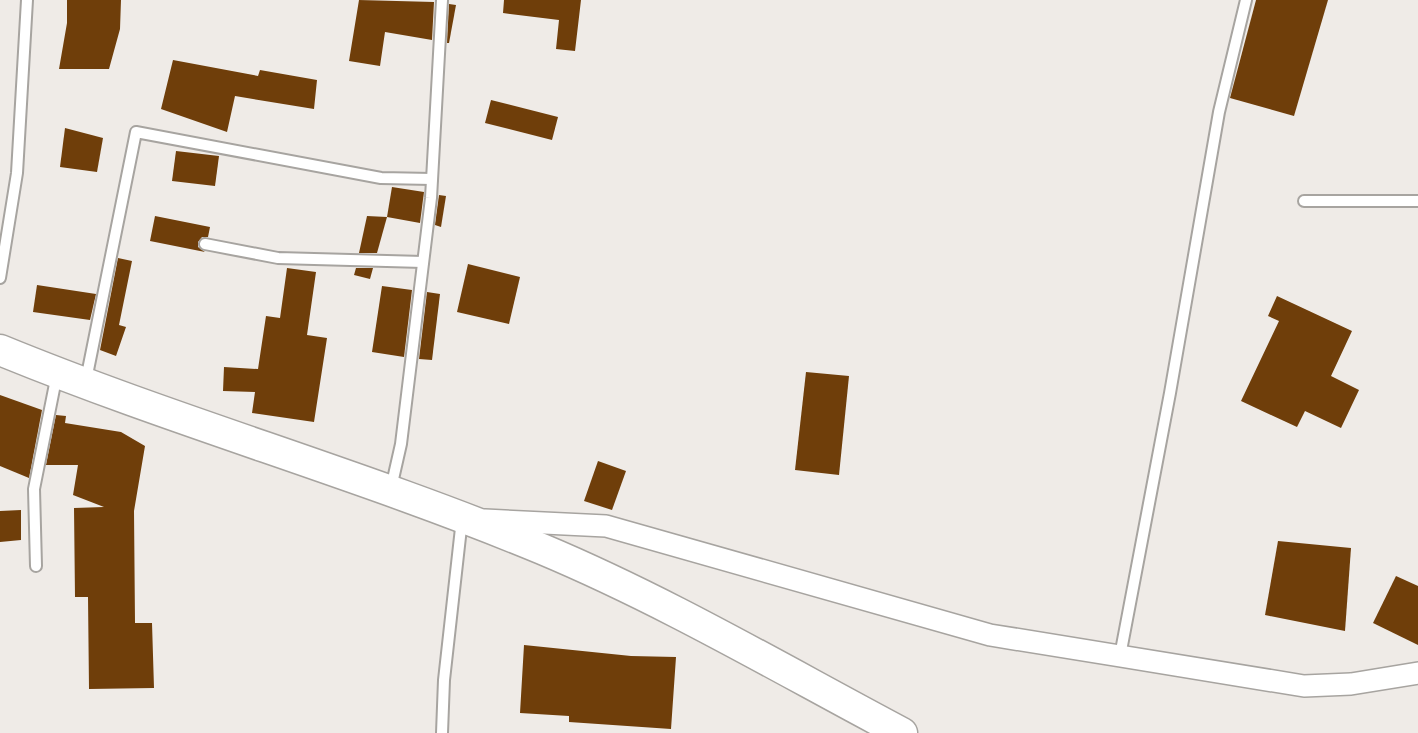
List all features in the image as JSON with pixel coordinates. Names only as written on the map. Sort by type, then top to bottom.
[{"type":"main road","points":[[0,350],[85,385],[390,491],[613,579],[902,733]]},
{"type":"street","points":[[462,519],[606,526],[990,634],[1304,686],[1351,684],[1418,673]]},
{"type":"lane","points":[[0,278],[17,173],[27,0]]},
{"type":"lane","points":[[390,491],[401,444],[432,179],[442,0]]},
{"type":"lane","points":[[1120,656],[1170,393],[1219,112],[1246,0]]},
{"type":"lane","points":[[85,385],[136,132],[381,178],[432,179]]},
{"type":"lane","points":[[1304,201],[1418,201]]},
{"type":"lane","points":[[205,244],[278,258],[423,262]]},
{"type":"lane","points":[[36,567],[34,489],[57,373]]},
{"type":"lane","points":[[442,733],[444,680],[462,519]]},
{"type":"building","points":[[67,0],[121,0],[120,29],[109,69],[59,69],[67,23]]},
{"type":"building","points":[[359,0],[434,2],[432,40],[385,32],[380,66],[349,61]]},
{"type":"building","points":[[504,0],[581,0],[575,51],[556,49],[559,20],[503,13]]},
{"type":"building","points":[[1256,0],[1328,0],[1294,116],[1230,98]]},
{"type":"building","points":[[449,4],[456,5],[449,43],[447,43]]},
{"type":"building","points":[[173,60],[258,76],[260,70],[317,80],[314,109],[235,96],[227,132],[161,109]]},
{"type":"building","points":[[491,100],[558,117],[552,140],[485,123]]},
{"type":"building","points":[[65,128],[103,138],[97,172],[60,167]]},
{"type":"building","points":[[176,151],[219,156],[215,186],[172,181]]},
{"type":"building","points":[[392,187],[424,192],[420,223],[387,217]]},
{"type":"building","points":[[439,195],[446,196],[441,227],[435,225]]},
{"type":"building","points":[[155,216],[210,227],[208,237],[202,237],[198,242],[198,247],[205,252],[150,241]]},
{"type":"building","points":[[367,216],[387,217],[377,253],[359,253]]},
{"type":"building","points":[[118,258],[132,261],[119,325],[126,327],[116,356],[100,350]]},
{"type":"building","points":[[468,264],[520,277],[509,324],[457,312]]},
{"type":"building","points":[[287,268],[316,272],[307,335],[327,338],[314,422],[252,413],[255,392],[223,391],[224,367],[258,369],[266,316],[280,318]]},
{"type":"building","points":[[356,268],[373,268],[370,279],[354,275]]},
{"type":"building","points":[[37,285],[96,294],[90,320],[33,312]]},
{"type":"building","points":[[382,286],[412,290],[404,357],[372,352]]},
{"type":"building","points":[[427,292],[440,294],[432,360],[419,359]]},
{"type":"building","points":[[1277,296],[1352,331],[1331,376],[1359,390],[1341,428],[1305,411],[1297,427],[1241,401],[1279,321],[1268,316]]},
{"type":"building","points":[[806,372],[849,376],[839,475],[795,470]]},
{"type":"building","points":[[0,395],[42,410],[29,478],[0,466]]},
{"type":"building","points":[[56,415],[66,416],[65,423],[121,432],[145,446],[134,511],[135,623],[152,623],[154,688],[89,689],[88,597],[75,597],[74,508],[104,507],[73,495],[78,465],[46,465]]},
{"type":"building","points":[[598,461],[626,471],[612,510],[584,501]]},
{"type":"building","points":[[21,510],[21,540],[0,542],[0,511]]},
{"type":"building","points":[[1278,541],[1351,548],[1345,631],[1265,615]]},
{"type":"building","points":[[1396,576],[1418,586],[1418,645],[1373,623]]},
{"type":"building","points":[[524,645],[631,656],[676,657],[671,729],[569,722],[569,716],[520,713]]}]
